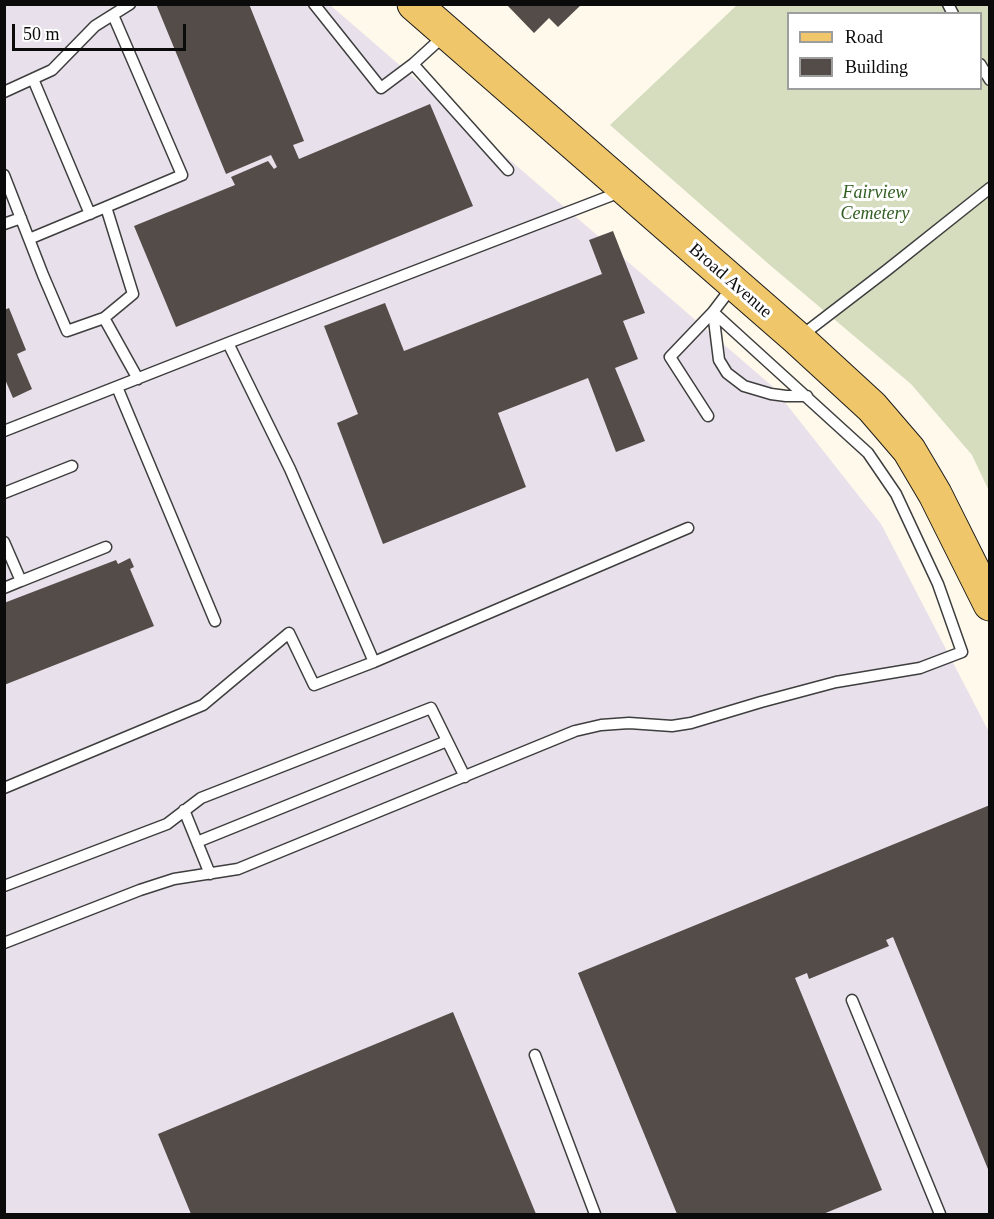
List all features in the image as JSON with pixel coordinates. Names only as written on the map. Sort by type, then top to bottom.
[{"type":"main road","name":"Broad Avenue","points":[[414,4],[798,339],[872,407],[909,450],[935,494],[990,604]]},
{"type":"lane","points":[[4,92],[52,70],[95,27],[130,4]]},
{"type":"lane","points":[[314,4],[381,88],[413,64],[447,33]]},
{"type":"lane","points":[[30,238],[182,174],[113,15]]},
{"type":"lane","points":[[413,64],[508,170]]},
{"type":"lane","points":[[982,66],[990,80]]},
{"type":"lane","points":[[33,79],[90,214]]},
{"type":"lane","points":[[4,175],[67,331],[104,318],[133,294],[106,207]]},
{"type":"lane","points":[[798,339],[990,188]]},
{"type":"lane","points":[[4,431],[626,190]]},
{"type":"lane","points":[[4,224],[21,218]]},
{"type":"lane","points":[[708,416],[670,357],[713,312],[734,285]]},
{"type":"lane","points":[[4,943],[174,879],[238,869],[575,731],[601,725],[629,723],[672,726],[691,723],[836,682],[920,668],[962,652],[938,584],[896,494],[868,453],[713,312]]},
{"type":"lane","points":[[713,312],[719,360],[726,373],[744,386],[771,394],[807,396]]},
{"type":"lane","points":[[104,318],[138,379]]},
{"type":"lane","points":[[228,343],[290,469],[374,662]]},
{"type":"lane","points":[[117,387],[214,621]]},
{"type":"lane","points":[[4,493],[72,466]]},
{"type":"lane","points":[[4,788],[203,705],[289,633],[314,685],[374,662],[688,528]]},
{"type":"lane","points":[[4,542],[21,581]]},
{"type":"lane","points":[[4,588],[106,547]]},
{"type":"lane","points":[[4,886],[167,824],[201,798],[431,708],[465,777]]},
{"type":"lane","points":[[197,842],[447,741]]},
{"type":"lane","points":[[184,810],[210,874]]},
{"type":"lane","points":[[852,1000],[940,1215]]},
{"type":"lane","points":[[535,1055],[595,1215]]},
{"type":"shaded area","points":[[5,5],[330,5],[772,386],[881,524],[989,732],[989,1214],[5,1214]]},
{"type":"green space","name":"Fairview Cemetery","points":[[737,5],[989,5],[989,491],[972,455],[911,384],[771,266],[610,125]]},
{"type":"building","points":[[156,4],[249,4],[304,141],[293,145],[299,159],[430,104],[473,206],[176,327],[134,226],[235,185],[231,177],[268,161],[274,169],[277,167],[271,155],[226,174]]},
{"type":"building","points":[[506,4],[582,4],[558,27],[549,18],[534,33]]},
{"type":"building","points":[[613,231],[645,313],[623,321],[638,359],[615,368],[645,441],[616,452],[588,378],[498,413],[526,487],[383,544],[337,423],[358,414],[324,326],[385,303],[404,351],[602,274],[589,240]]},
{"type":"building","points":[[9,308],[26,350],[17,354],[32,389],[13,398],[4,377],[4,310]]},
{"type":"building","points":[[130,558],[134,567],[130,569],[154,626],[4,685],[4,603],[116,560],[118,564]]},
{"type":"building","points":[[990,805],[990,1174],[893,937],[886,940],[889,946],[809,979],[807,973],[795,978],[882,1190],[823,1214],[677,1214],[578,973]]},
{"type":"building","points":[[453,1012],[536,1214],[191,1214],[158,1134]]}]
